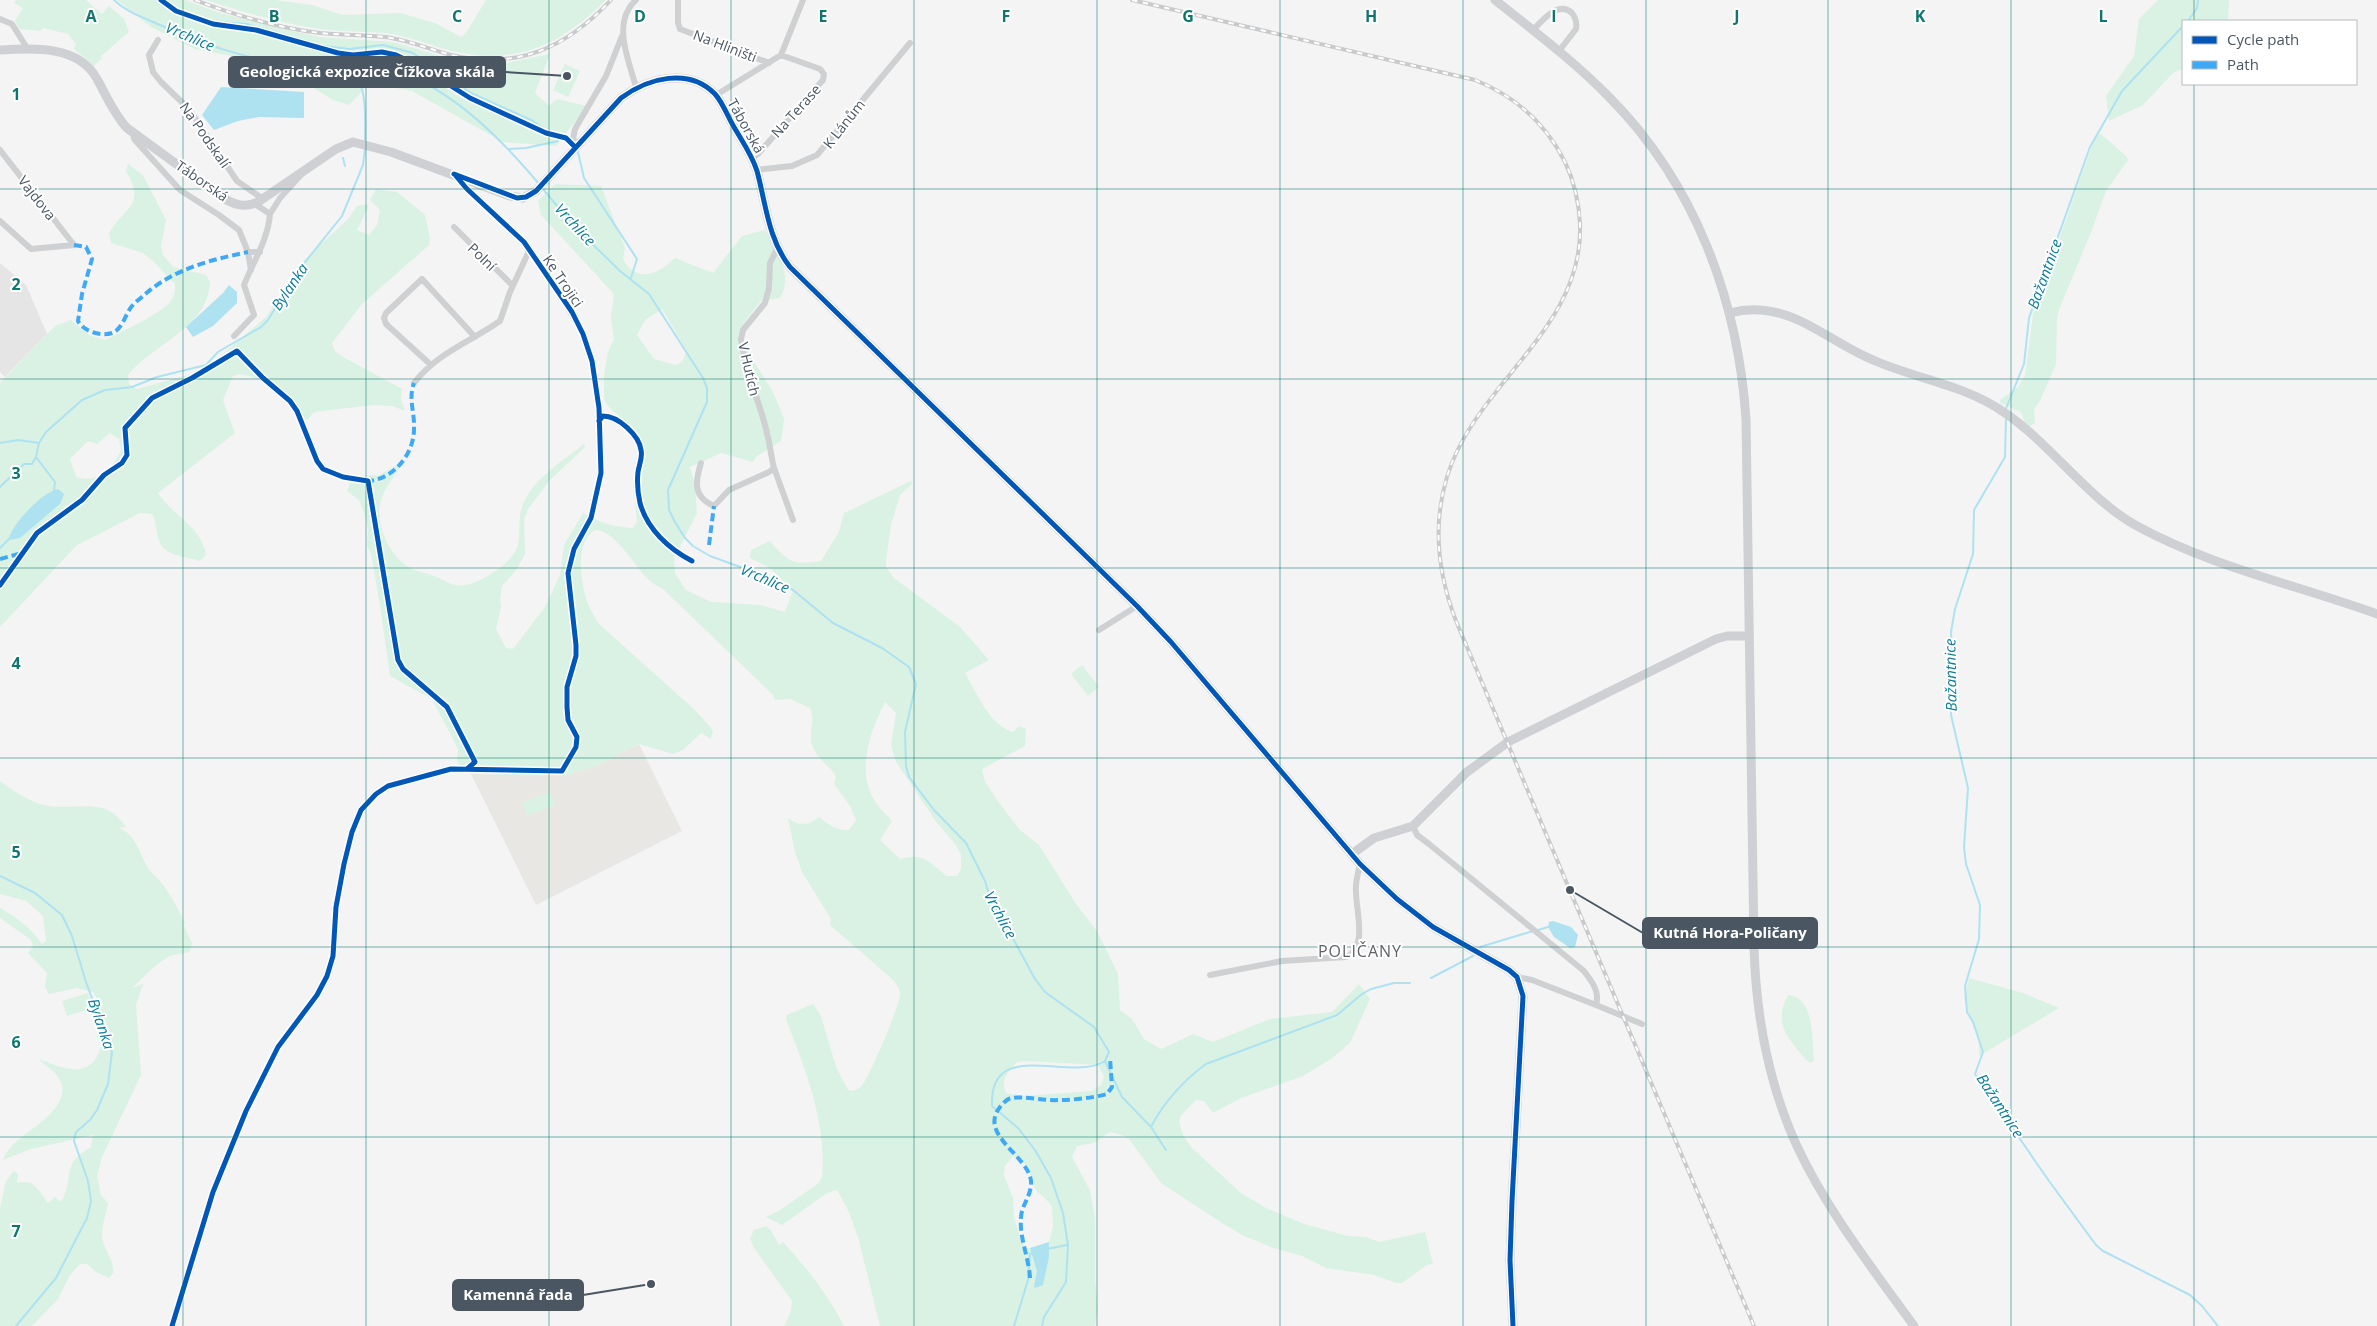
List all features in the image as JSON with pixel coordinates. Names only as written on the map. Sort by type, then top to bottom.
[{"type":"street","points":[[578,144],[573,139],[575,129],[606,76],[622,36],[625,19],[636,0]]},
{"type":"street","name":"Na Hliništi","points":[[678,0],[678,23],[680,29],[769,63]]},
{"type":"street","points":[[716,95],[781,55],[803,0]]},
{"type":"street","points":[[1495,0],[1559,51],[1619,107],[1670,173],[1707,245],[1730,313],[1740,360],[1746,419],[1754,956],[1759,1014],[1770,1069],[1783,1111],[1812,1176],[1830,1206],[1914,1326]]},
{"type":"street","points":[[1533,30],[1552,10],[1561,8],[1569,11],[1575,17],[1576,29],[1559,51]]},
{"type":"street","points":[[0,19],[12,24],[26,48]]},
{"type":"street","points":[[622,36],[636,87]]},
{"type":"street","name":"Na Podskalí","points":[[158,40],[149,55],[153,72],[189,109],[237,181],[263,199]]},
{"type":"street","name":"K Lánům","points":[[756,170],[792,166],[817,155],[910,43]]},
{"type":"street","name":"Táborská","points":[[0,50],[26,48],[58,52],[82,60],[91,68],[119,118],[133,132],[228,200],[241,205],[255,204],[344,144],[365,144],[454,174],[517,198],[526,197],[536,191],[622,98],[636,87],[672,78],[685,78],[705,86],[716,95],[752,158],[777,249]]},
{"type":"street","name":"Na Terase","points":[[752,158],[758,154],[823,80],[824,74],[820,69],[781,55]]},
{"type":"street","points":[[133,132],[134,139],[180,190],[219,215],[238,230],[248,252],[251,270]]},
{"type":"street","name":"Vajdova","points":[[0,150],[74,246],[31,249],[0,221]]},
{"type":"street","name":"Táborská","points":[[270,214],[275,204],[299,178],[301,173]]},
{"type":"street","name":"Ke Trojici","points":[[454,174],[467,190],[524,242],[528,251],[572,312],[583,334],[592,360],[599,400],[600,473],[591,518]]},
{"type":"street","points":[[234,336],[254,315],[244,285],[260,252],[270,214],[255,204]]},
{"type":"street","name":"Polní","points":[[454,228],[512,285]]},
{"type":"street","points":[[777,249],[790,266],[1137,606],[1171,642],[1360,864],[1396,899],[1433,927],[1509,970],[1517,977],[1532,980],[1642,1024]]},
{"type":"street","name":"V Hutích","points":[[777,249],[770,263],[769,288],[765,304],[743,330],[741,339],[768,434],[768,449],[793,520]]},
{"type":"street","points":[[414,383],[430,364],[502,319],[512,285],[528,251]]},
{"type":"street","points":[[248,252],[260,252]]},
{"type":"street","points":[[430,364],[386,324],[384,318],[386,313],[422,279],[475,337]]},
{"type":"street","points":[[1730,313],[1755,309],[1784,314],[1874,361],[1980,397],[2007,414],[2110,508],[2135,525],[2199,554],[2239,569],[2377,614]]},
{"type":"street","points":[[701,463],[696,478],[697,491],[702,499],[714,506],[729,490],[774,468]]},
{"type":"street","points":[[1099,630],[1137,606]]},
{"type":"street","points":[[1352,854],[1374,838],[1413,826],[1467,772],[1508,742],[1716,639],[1727,636],[1749,636]]},
{"type":"street","points":[[1413,826],[1417,835],[1584,971],[1596,990],[1598,998],[1596,1005]]},
{"type":"street","points":[[1210,976],[1282,961],[1346,957],[1351,955],[1356,948],[1359,934],[1356,890],[1360,864]]},
{"type":"street","points":[[1513,1326],[1510,1260],[1523,996],[1517,977]]},
{"type":"shaded area","points":[[0,263],[26,285],[47,334],[5,377],[0,372]]},
{"type":"shaded area","points":[[639,744],[682,831],[536,905],[471,774],[565,776],[598,765]]},
{"type":"green space","points":[[16,0],[86,0],[102,14],[109,6],[124,19],[129,32],[101,56],[102,58],[94,66],[74,49],[76,44],[68,34],[43,28],[40,31],[19,29],[15,21],[23,8],[14,3]]},
{"type":"green space","points":[[117,0],[185,0],[217,12],[291,31],[320,37],[393,42],[451,59],[479,63],[506,63],[550,54],[535,93],[549,106],[557,99],[587,106],[556,146],[503,142],[412,91],[370,83],[349,105],[333,100],[275,64],[195,49],[151,27]]},
{"type":"green space","points":[[206,0],[275,0],[312,5],[342,15],[400,13],[435,23],[461,37],[466,33],[486,0],[606,0],[589,16],[554,40],[536,48],[497,56],[452,51],[393,34],[306,27],[277,21]]},
{"type":"green space","points":[[2158,0],[2229,0],[2228,20],[2182,20],[2182,69],[2173,73],[2143,105],[2109,121],[2106,96],[2134,56],[2139,19]]},
{"type":"green space","points":[[565,64],[580,71],[568,97],[553,90]]},
{"type":"green space","points":[[2101,134],[2128,160],[2106,191],[2060,307],[2057,318],[2056,364],[2040,401],[2034,409],[2035,423],[2030,426],[2025,423],[2021,412],[2000,403],[2000,400],[2018,387],[2025,376],[2033,314],[2094,140],[2096,136]]},
{"type":"green space","points":[[128,164],[143,175],[166,220],[161,246],[163,255],[173,267],[206,275],[210,282],[207,298],[200,312],[178,334],[151,354],[128,375],[129,384],[137,389],[199,372],[223,354],[267,316],[305,259],[348,219],[357,206],[368,204],[368,208],[357,230],[369,235],[377,225],[380,210],[370,200],[376,189],[397,192],[425,215],[430,238],[429,245],[362,304],[332,343],[335,351],[345,358],[402,389],[401,399],[405,411],[392,406],[374,405],[314,412],[307,420],[262,382],[242,374],[233,376],[223,400],[235,433],[158,493],[193,529],[203,545],[206,555],[200,561],[169,552],[160,544],[152,514],[140,513],[77,545],[0,627],[0,383],[55,326],[71,320],[89,335],[105,340],[159,311],[173,298],[175,284],[153,261],[143,253],[111,243],[109,233],[134,199],[132,183],[126,171]],"holes":[[[110,433],[119,439],[121,450],[114,463],[103,473],[90,479],[76,477],[70,459],[88,441],[97,444]],[[55,490],[32,527],[20,538],[10,534],[34,504]]]},
{"type":"green space","points":[[555,184],[601,186],[625,248],[623,259],[634,272],[641,274],[655,272],[675,258],[713,273],[742,236],[765,230],[782,263],[785,280],[784,289],[780,298],[761,301],[745,321],[738,336],[773,392],[784,419],[781,441],[757,456],[753,462],[721,453],[690,467],[695,484],[697,513],[674,558],[675,573],[686,590],[711,602],[760,605],[785,612],[793,590],[770,568],[750,558],[751,550],[770,541],[782,554],[792,561],[804,563],[821,561],[839,532],[844,513],[911,481],[913,483],[900,495],[891,525],[886,567],[894,578],[960,627],[989,660],[965,673],[984,707],[997,723],[1013,732],[1019,726],[1026,729],[1025,746],[982,769],[985,782],[1020,830],[1039,845],[1076,904],[1097,931],[1118,974],[1120,1010],[1132,1019],[1144,1039],[1161,1049],[1193,1034],[1213,1042],[1270,1019],[1332,1012],[1359,984],[1370,999],[1350,1043],[1331,1059],[1303,1076],[1241,1098],[1213,1113],[1204,1101],[1196,1100],[1181,1115],[1179,1121],[1183,1135],[1192,1148],[1241,1193],[1266,1208],[1304,1224],[1348,1236],[1366,1237],[1379,1242],[1425,1232],[1433,1264],[1427,1265],[1402,1283],[1396,1283],[1374,1275],[1326,1268],[1302,1256],[1271,1247],[1244,1236],[1161,1183],[1129,1139],[1110,1132],[1094,1143],[1077,1146],[1072,1157],[1090,1190],[1095,1219],[1095,1279],[1098,1308],[1095,1326],[880,1326],[858,1237],[848,1210],[837,1190],[827,1193],[782,1225],[766,1217],[780,1210],[819,1183],[822,1177],[823,1156],[818,1116],[807,1076],[786,1019],[787,1015],[813,1004],[821,1016],[836,1067],[848,1090],[853,1091],[860,1088],[876,1059],[900,995],[896,983],[891,978],[830,925],[831,919],[802,872],[795,852],[788,818],[804,824],[819,817],[832,826],[844,830],[849,830],[856,820],[850,806],[834,784],[836,778],[834,773],[816,754],[812,745],[812,716],[810,708],[790,699],[775,700],[773,695],[663,589],[644,575],[617,542],[603,531],[595,530],[584,542],[581,569],[586,599],[598,623],[696,711],[713,730],[711,739],[701,733],[683,750],[673,754],[639,744],[598,765],[565,776],[471,774],[457,762],[458,749],[432,699],[390,676],[380,605],[371,554],[367,545],[368,530],[365,516],[359,500],[347,491],[353,476],[379,475],[404,461],[382,497],[380,517],[381,528],[385,538],[396,556],[412,569],[461,586],[480,580],[511,558],[518,545],[523,503],[531,490],[545,475],[584,444],[585,447],[550,480],[528,509],[524,519],[525,554],[517,569],[502,586],[501,607],[496,629],[506,648],[513,649],[545,607],[560,575],[564,545],[583,513],[601,522],[619,527],[633,528],[637,522],[633,482],[639,466],[639,434],[609,407],[604,400],[604,375],[608,352],[614,339],[611,318],[614,294],[541,215],[538,201]],"holes":[[[662,309],[687,351],[682,362],[676,365],[654,359],[637,335],[645,320]],[[885,702],[896,713],[891,745],[896,762],[937,823],[956,845],[961,855],[961,869],[957,876],[947,876],[931,863],[921,858],[908,857],[900,859],[880,840],[892,821],[878,805],[870,791],[866,778],[867,752],[874,726]],[[1017,1062],[1098,1065],[1104,1077],[1101,1085],[1092,1091],[1024,1096],[1006,1093],[1004,1080]],[[1013,1156],[1024,1162],[1038,1192],[1052,1207],[1053,1226],[1049,1242],[1027,1249],[1021,1240],[1014,1217],[1013,1197],[1004,1176],[1005,1166]]]},
{"type":"green space","points":[[1082,665],[1099,687],[1088,696],[1071,674]]},
{"type":"green space","points":[[0,781],[21,795],[44,805],[56,807],[99,807],[118,817],[126,827],[118,828],[130,835],[149,868],[171,896],[192,943],[190,951],[165,959],[132,988],[143,984],[136,1005],[141,1075],[102,1157],[97,1176],[101,1195],[108,1203],[102,1235],[112,1263],[113,1273],[109,1278],[96,1272],[87,1264],[80,1264],[70,1275],[58,1299],[32,1326],[0,1326],[0,1208],[6,1181],[14,1171],[18,1174],[17,1183],[28,1182],[32,1184],[48,1203],[55,1197],[61,1202],[68,1185],[71,1165],[81,1153],[91,1147],[93,1135],[31,1149],[3,1160],[13,1144],[53,1111],[62,1095],[61,1083],[58,1077],[38,1059],[70,1069],[80,1069],[90,1065],[97,1057],[101,1047],[103,1023],[101,1011],[93,992],[77,988],[49,994],[45,987],[47,973],[28,953],[33,947],[31,940],[0,918],[0,908],[23,923],[42,944],[46,941],[43,916],[26,901],[0,894]]},
{"type":"green space","points":[[550,792],[555,805],[527,816],[522,803]]},
{"type":"green space","points":[[1969,978],[2023,993],[2059,1008],[1979,1056],[1979,1040],[1964,999]]},
{"type":"green space","points":[[88,993],[93,1008],[67,1016],[62,1001]]},
{"type":"green space","points":[[1788,995],[1797,998],[1808,1011],[1813,1042],[1814,1060],[1811,1063],[1806,1060],[1784,1030],[1782,1014]]},
{"type":"green space","points":[[766,1226],[770,1229],[779,1245],[783,1242],[808,1272],[824,1293],[844,1326],[784,1326],[791,1311],[792,1301],[754,1248],[750,1238],[754,1230]]},
{"type":"water","points":[[221,87],[304,92],[304,118],[259,117],[238,121],[214,130],[202,115]]},
{"type":"water","points":[[229,285],[237,292],[237,303],[213,326],[193,337],[186,327],[223,293]]},
{"type":"water","points":[[58,489],[64,494],[60,504],[20,538],[8,540],[16,525],[28,510],[44,496]]},
{"type":"water","points":[[1553,921],[1571,927],[1578,935],[1575,947],[1570,948],[1554,937],[1548,927],[1549,922]]},
{"type":"water","points":[[1049,1242],[1049,1257],[1043,1285],[1035,1288],[1037,1271],[1030,1248]]},
{"type":"waterway","name":"Vrchlice","points":[[114,0],[133,13],[171,30],[207,44],[263,60],[378,66],[403,73],[423,82],[460,106],[494,135],[539,184]]},
{"type":"waterway","points":[[162,0],[177,11],[210,21],[246,24],[324,46],[349,49],[383,45],[413,53],[471,93],[533,121],[550,133]]},
{"type":"waterway","name":"Bažantnice","points":[[2189,20],[2197,8],[2198,0]]},
{"type":"waterway","name":"Bažantnice","points":[[2005,411],[2024,364],[2029,318],[2090,147],[2122,91],[2182,27]]},
{"type":"waterway","name":"Bylanka","points":[[348,63],[359,80],[362,89],[365,110],[365,141]]},
{"type":"waterway","points":[[509,149],[526,148],[558,141]]},
{"type":"waterway","name":"Bylanka","points":[[0,487],[24,464],[32,464],[36,457],[39,443],[46,432],[82,400],[105,390],[132,387],[157,377],[206,365],[218,352],[261,327],[268,320],[298,271],[342,216],[363,165],[365,148]]},
{"type":"waterway","points":[[578,152],[584,178],[637,259],[631,278]]},
{"type":"waterway","points":[[343,158],[345,166]]},
{"type":"waterway","name":"Vrchlice","points":[[542,188],[576,228],[620,271],[649,294],[703,378],[707,388],[707,402],[668,490],[669,510],[685,538],[693,546],[710,556],[765,576],[793,590],[833,623],[882,648],[909,667],[916,684],[905,732],[906,766],[909,777],[934,810],[966,843],[985,881],[989,894],[1035,979],[1045,992],[1094,1027],[1109,1052],[1105,1061],[1090,1066],[1017,1067],[1004,1073],[995,1085],[992,1106],[1018,1128],[1035,1150],[1051,1178],[1063,1213],[1068,1245],[1066,1282],[1044,1317],[1042,1326]]},
{"type":"waterway","name":"Bažantnice","points":[[2006,418],[2005,457],[1974,510],[1973,554],[1955,609],[1951,632],[1953,679],[1951,715],[1968,788],[1964,847],[1966,864],[1980,905],[1979,939],[1965,986],[1967,1012],[1973,1022],[1983,1052],[1975,1074],[2096,1245],[2103,1251],[2190,1295],[2202,1306],[2218,1326]]},
{"type":"waterway","points":[[0,443],[18,440],[39,443]]},
{"type":"waterway","points":[[36,457],[55,482],[54,491]]},
{"type":"waterway","points":[[0,548],[9,539]]},
{"type":"waterway","name":"Bylanka","points":[[0,876],[35,893],[62,915],[72,936],[86,982],[112,1052],[108,1084],[97,1110],[90,1120],[76,1132],[74,1141],[88,1181],[91,1201],[87,1218],[56,1278],[16,1326]]},
{"type":"waterway","points":[[1538,930],[1548,927]]},
{"type":"waterway","points":[[1480,947],[1533,931]]},
{"type":"waterway","points":[[1431,978],[1473,956]]},
{"type":"waterway","points":[[1113,1078],[1122,1097],[1151,1127],[1175,1092],[1206,1064],[1337,1015],[1371,989],[1394,983],[1410,983]]},
{"type":"waterway","points":[[1105,1061],[1112,1076]]},
{"type":"waterway","points":[[1151,1127],[1166,1150]]},
{"type":"waterway","points":[[1047,1249],[1067,1245]]},
{"type":"waterway","points":[[1014,1326],[1028,1280],[1030,1254],[1033,1253]]},
{"type":"railway","points":[[195,0],[241,16],[289,28],[320,33],[394,38],[451,55],[475,59],[519,57],[539,51],[576,31],[611,0]]},
{"type":"railway","points":[[1132,0],[1475,80],[1503,94],[1528,113],[1549,135],[1565,162],[1577,200],[1580,224],[1577,261],[1565,295],[1547,326],[1480,413],[1461,443],[1442,495],[1439,532],[1441,568],[1456,621],[1754,1326]]},
{"type":"marked path","points":[[74,245],[86,247],[92,259],[82,294],[78,321],[84,328],[98,334],[108,334],[116,331],[133,305],[155,287],[179,272],[206,262],[248,252]]},
{"type":"marked path","points":[[366,481],[384,477],[400,465],[406,457],[413,439],[412,389],[414,383]]},
{"type":"marked path","points":[[709,545],[714,506]]},
{"type":"marked path","points":[[0,559],[22,553]]},
{"type":"marked path","points":[[1030,1278],[1021,1217],[1030,1191],[1031,1181],[1022,1162],[999,1136],[995,1127],[995,1117],[1001,1105],[1010,1098],[1064,1100],[1107,1094],[1112,1087],[1110,1058]]},
{"type":"cycle path","points":[[161,0],[176,11],[213,24],[256,30],[338,53],[353,55],[382,52],[396,55],[421,67],[470,98],[546,133],[566,138],[575,147]]},
{"type":"cycle path","points":[[454,174],[517,198],[526,197],[536,191],[621,98],[643,85],[668,78],[681,78],[693,80],[715,94],[752,159],[757,171],[772,233],[790,267],[1137,606],[1171,642],[1360,864],[1397,899],[1433,927],[1509,970],[1517,977],[1523,996],[1510,1260],[1513,1326]]},
{"type":"cycle path","points":[[172,1326],[213,1192],[246,1111],[278,1047],[317,995],[327,976],[333,956],[336,907],[344,864],[352,832],[361,810],[376,794],[388,786],[451,769],[562,771],[576,747],[577,737],[568,720],[567,707],[567,687],[576,656],[568,573],[574,549],[591,518],[601,473],[599,408],[592,361],[583,334],[572,312],[524,242],[467,189],[456,176]]},
{"type":"cycle path","points":[[0,585],[37,533],[82,500],[104,475],[122,463],[127,455],[125,428],[152,398],[192,378],[237,351],[263,378],[290,401],[297,411],[317,461],[323,469],[343,477],[368,481],[398,660],[403,669],[447,707],[475,762],[467,769]]},
{"type":"cycle path","points":[[599,421],[603,416],[615,419],[627,427],[636,438],[641,453],[638,483],[639,499],[643,512],[653,530],[675,551],[692,561]]},
{"type":"place","name":"Geologická expozice Čížkova skála","points":[[567,76]]},
{"type":"place","name":"Kutná Hora-Poličany","points":[[1570,890]]},
{"type":"place","name":"Kamenná řada","points":[[651,1284]]},
{"type":"district","name":"POLIČANY","points":[[1360,951]]}]
